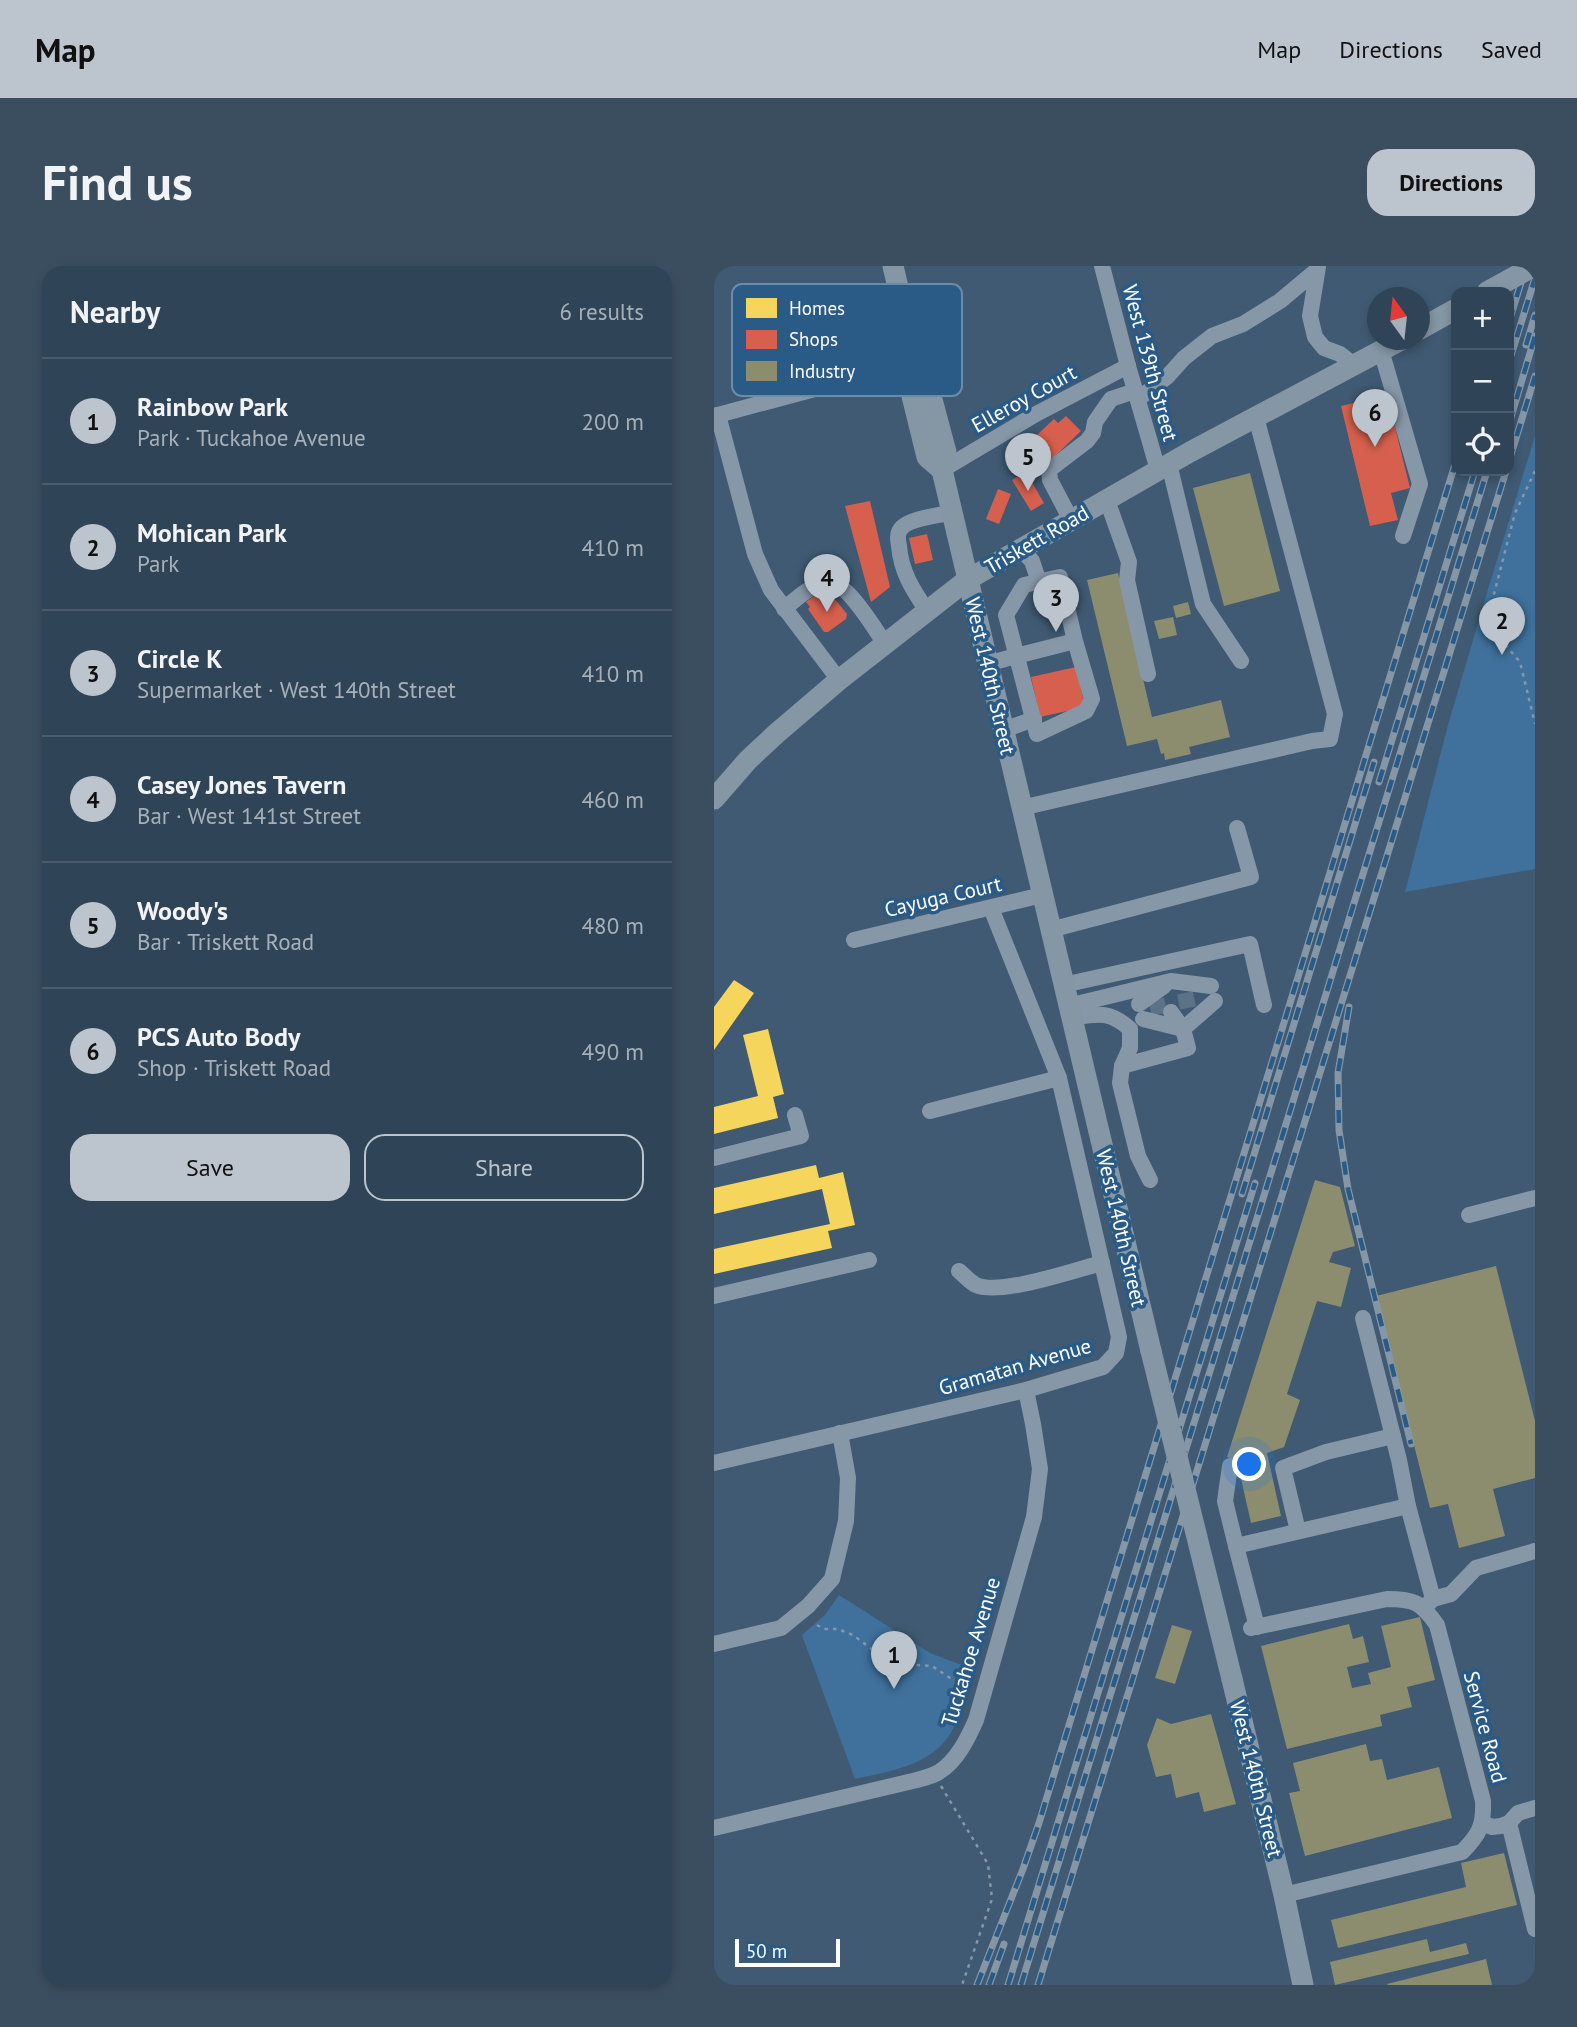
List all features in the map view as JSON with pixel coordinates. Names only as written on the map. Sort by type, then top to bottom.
[{"type":"main road","name":"West 140th Street","points":[[893,266],[897,284]]},
{"type":"main road","points":[[1496,287],[1534,266]]},
{"type":"main road","points":[[1430,323],[1451,312]]},
{"type":"main road","name":"Triskett Road","points":[[714,799],[748,760],[777,733],[839,680],[967,580],[1163,467],[1381,351]]},
{"type":"main road","name":"West 140th Street","points":[[912,396],[927,457],[942,470],[1067,1003],[1284,1895],[1303,1985]]},
{"type":"street","name":"West 139th Street","points":[[1102,266],[1128,366],[1163,467],[1203,604],[1241,661]]},
{"type":"street","points":[[1317,268],[1310,316],[1315,337],[1325,348],[1340,354],[1354,365]]},
{"type":"street","points":[[1071,520],[1049,480],[1049,470],[1087,441],[1093,433],[1095,422],[1111,399],[1137,395],[1167,377],[1184,358],[1212,336],[1243,324],[1280,301],[1317,268]]},
{"type":"street","points":[[1381,351],[1420,484],[1403,536]]},
{"type":"street","name":"Elleroy Court","points":[[942,470],[1036,414],[1128,366]]},
{"type":"street","points":[[799,396],[716,415],[755,554],[771,590],[839,680]]},
{"type":"street","points":[[1021,808],[1330,739],[1335,714],[1256,417]]},
{"type":"street","points":[[1107,500],[1129,562],[1127,580],[1148,674]]},
{"type":"street","points":[[927,611],[902,568],[898,537],[906,524],[951,513]]},
{"type":"street","points":[[1021,549],[1032,561],[1039,582]]},
{"type":"street","points":[[1060,577],[1075,641],[1092,699],[1091,704],[1086,711],[1037,734],[1006,615],[1024,585],[1060,577]]},
{"type":"street","points":[[785,609],[803,594],[831,581],[852,598],[885,644]]},
{"type":"street","points":[[987,664],[1075,641]]},
{"type":"street","points":[[1003,730],[1034,719]]},
{"type":"street","points":[[1051,930],[1251,877],[1237,828]]},
{"type":"street","name":"Cayuga Court","points":[[854,940],[1042,895]]},
{"type":"street","name":"Gramatan Avenue","points":[[714,1463],[1026,1390],[1103,1367],[1116,1353],[1119,1337],[1059,1078],[991,908]]},
{"type":"street","points":[[1067,1003],[1250,944],[1264,1005]]},
{"type":"street","points":[[1067,1003],[1171,981],[1200,997]]},
{"type":"street","points":[[1171,981],[1200,997]]},
{"type":"street","points":[[1154,1008],[1171,981]]},
{"type":"street","points":[[1154,1008],[1171,981]]},
{"type":"street","points":[[1183,1029],[1200,997]]},
{"type":"street","points":[[1183,1029],[1200,997]]},
{"type":"street","points":[[1067,1003],[1120,1020],[1130,1029],[1130,1048],[1122,1066],[1120,1083],[1138,1156],[1150,1180]]},
{"type":"street","points":[[1122,1066],[1188,1048],[1183,1029],[1154,1008]]},
{"type":"street","points":[[1154,1008],[1183,1029]]},
{"type":"street","points":[[930,1111],[1059,1078]]},
{"type":"street","points":[[714,1158],[801,1136],[795,1115]]},
{"type":"street","points":[[1469,1215],[1535,1198]]},
{"type":"street","points":[[714,1296],[869,1260]]},
{"type":"street","points":[[959,1271],[976,1285],[1007,1287],[1102,1263]]},
{"type":"street","name":"Service Road","points":[[1363,1318],[1393,1436],[1429,1603],[1483,1801],[1482,1823]]},
{"type":"street","name":"Tuckahoe Avenue","points":[[714,1828],[917,1780],[937,1773],[947,1766],[968,1740],[1034,1517],[1040,1469],[1026,1390]]},
{"type":"street","points":[[714,1644],[781,1628],[808,1606],[832,1579],[846,1521],[848,1478],[840,1433]]},
{"type":"street","points":[[1298,1531],[1283,1468],[1326,1452],[1393,1436]]},
{"type":"street","points":[[1230,1466],[1225,1501],[1254,1628],[1387,1599],[1429,1603],[1451,1594],[1476,1568],[1535,1551]]},
{"type":"street","points":[[1236,1546],[1408,1506]]},
{"type":"street","points":[[1284,1895],[1462,1852],[1475,1839],[1482,1823],[1492,1827],[1509,1823],[1518,1813],[1535,1808]]},
{"type":"street","points":[[1509,1823],[1535,1929]]},
{"type":"path","points":[[1535,471],[1515,513],[1493,598],[1490,627],[1520,662],[1535,724]]},
{"type":"path","points":[[817,1625],[853,1635],[885,1659],[904,1664],[932,1666],[956,1682],[970,1687]]},
{"type":"path","points":[[941,1786],[988,1864],[992,1899],[962,1985]]},
{"type":"shaded area","points":[[1535,436],[1535,869],[1405,892],[1448,725]]},
{"type":"shaded area","points":[[839,1595],[930,1653],[972,1669],[954,1727],[936,1750],[912,1764],[855,1779],[802,1635],[825,1615]]},
{"type":"building: Homes","points":[[734,980],[754,993],[714,1050],[714,1007]]},
{"type":"building: Homes","points":[[768,1029],[784,1094],[773,1097],[778,1118],[714,1134],[714,1107],[758,1096],[743,1035]]},
{"type":"building: Homes","points":[[816,1165],[819,1178],[843,1172],[855,1225],[828,1231],[832,1248],[714,1274],[714,1249],[830,1224],[822,1189],[714,1214],[714,1188]]},
{"type":"building: Shops","points":[[1387,395],[1410,488],[1391,493],[1398,520],[1370,526],[1341,406]]},
{"type":"building: Shops","points":[[1066,416],[1081,431],[1032,478],[1018,453],[1054,419],[1058,423]]},
{"type":"building: Shops","points":[[1026,472],[1044,503],[1031,511],[1012,480]]},
{"type":"building: Shops","points":[[998,489],[1011,494],[999,524],[986,519]]},
{"type":"building: Shops","points":[[870,501],[890,587],[871,602],[845,506]]},
{"type":"building: Shops","points":[[927,534],[933,560],[915,564],[909,538]]},
{"type":"building: Shops","points":[[821,591],[826,597],[830,593],[847,614],[846,619],[828,632],[824,632],[806,602]]},
{"type":"building: Shops","points":[[1076,667],[1085,707],[1040,717],[1031,677]]},
{"type":"building: Industry","points":[[1250,473],[1280,591],[1224,606],[1193,488]]},
{"type":"building: Industry","points":[[1118,573],[1152,717],[1221,700],[1230,737],[1189,747],[1191,754],[1165,760],[1157,739],[1127,746],[1087,580]]},
{"type":"building: Industry","points":[[1188,602],[1191,614],[1176,618],[1173,606]]},
{"type":"building: Industry","points":[[1173,617],[1177,635],[1159,639],[1154,621]]},
{"type":"building: Industry","points":[[1315,1180],[1340,1187],[1355,1246],[1333,1252],[1329,1262],[1351,1268],[1341,1307],[1317,1301],[1287,1394],[1300,1400],[1284,1447],[1267,1453],[1281,1516],[1251,1523],[1237,1461],[1227,1457]]},
{"type":"building: Industry","points":[[1496,1266],[1535,1421],[1535,1478],[1493,1489],[1505,1536],[1459,1548],[1448,1504],[1430,1508],[1376,1296]]},
{"type":"building: Industry","points":[[1420,1617],[1435,1680],[1407,1687],[1412,1707],[1380,1715],[1382,1726],[1287,1749],[1261,1646],[1349,1624],[1353,1639],[1363,1636],[1369,1662],[1347,1667],[1352,1688],[1371,1684],[1368,1673],[1391,1667],[1381,1626]]},
{"type":"building: Industry","points":[[1172,1625],[1192,1631],[1175,1684],[1155,1678]]},
{"type":"building: Industry","points":[[1211,1714],[1236,1804],[1204,1812],[1199,1792],[1176,1798],[1171,1774],[1156,1777],[1147,1745],[1157,1718],[1171,1724]]},
{"type":"building: Industry","points":[[1366,1744],[1370,1761],[1382,1759],[1387,1780],[1439,1767],[1452,1818],[1305,1856],[1289,1793],[1300,1791],[1293,1763]]},
{"type":"building: Industry","points":[[1504,1853],[1517,1905],[1338,1948],[1331,1920],[1466,1887],[1461,1863]]},
{"type":"building: Industry","points":[[1427,1939],[1430,1952],[1466,1943],[1469,1954],[1335,1985],[1330,1962]]},
{"type":"building: Industry","points":[[1486,1959],[1492,1985],[1387,1984]]},
{"type":"tunnel","points":[[1185,993],[1188,1008]]},
{"type":"tunnel","points":[[1156,1000],[1160,1014]]},
{"type":"railway","points":[[1514,306],[1526,266]]},
{"type":"railway","points":[[1513,350],[1535,278]]},
{"type":"railway","points":[[1526,345],[1535,315]]},
{"type":"railway","points":[[1512,413],[1535,336]]},
{"type":"railway","points":[[1514,445],[1535,376]]},
{"type":"railway","points":[[977,1985],[1039,1823],[1451,476]]},
{"type":"railway","points":[[1379,782],[1473,476]]},
{"type":"railway","points":[[1021,1985],[1485,476]]},
{"type":"railway","points":[[1038,1985],[1504,476]]},
{"type":"railway","points":[[1242,1194],[1374,762]]},
{"type":"railway","points":[[1349,1007],[1338,1073],[1339,1130],[1348,1189],[1411,1444]]},
{"type":"railway","points":[[1008,1985],[1255,1183]]},
{"type":"railway","points":[[989,1985],[1004,1944]]},
{"type":"place","name":"PCS Auto Body","points":[[1375,447]]},
{"type":"place","name":"Woody's","points":[[1028,491]]},
{"type":"place","name":"Casey Jones Tavern","points":[[827,612]]},
{"type":"place","name":"Circle K","points":[[1056,632]]},
{"type":"place","name":"Mohican Park","points":[[1502,655]]},
{"type":"place","name":"Rainbow Park","points":[[894,1689]]}]
